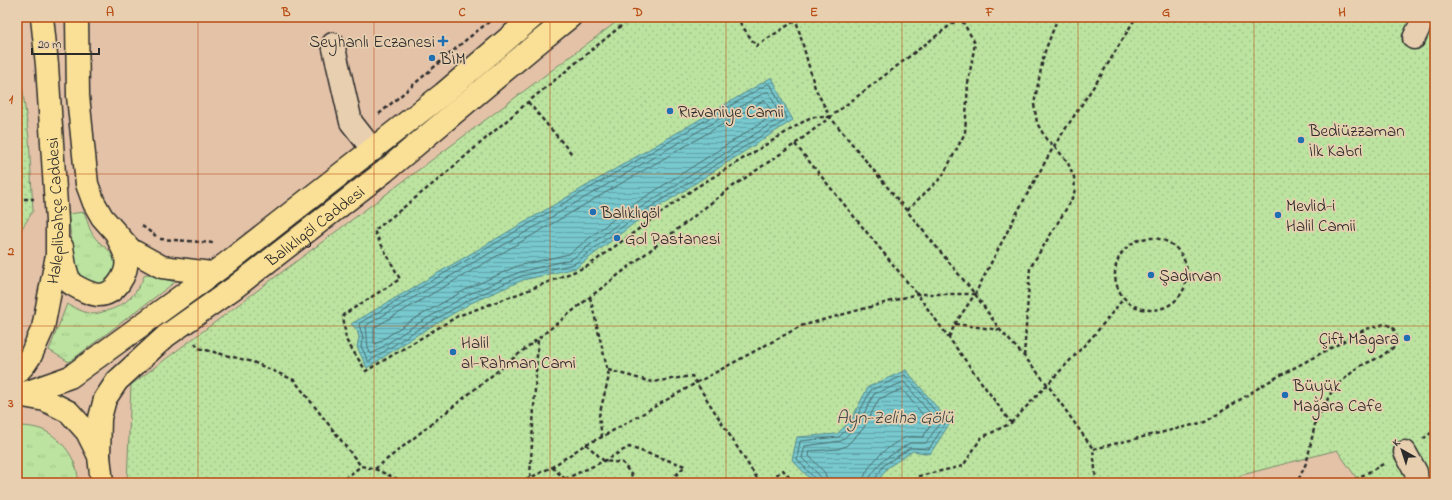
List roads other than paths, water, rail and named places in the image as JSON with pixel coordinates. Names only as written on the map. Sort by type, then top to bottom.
[{"type":"main road","name":"Haleplibahçe Caddesi","points":[[17,373],[28,360],[43,328],[57,255],[57,221],[47,66],[42,17]]},
{"type":"main road","name":"Haleplibahçe Caddesi","points":[[77,17],[78,96],[87,184],[94,203],[102,218],[131,250],[162,267],[211,273]]},
{"type":"main road","name":"Balıklıgöl Caddesi","points":[[18,395],[70,378],[373,150],[443,94],[533,17]]},
{"type":"main road","name":"Balıklıgöl Caddesi","points":[[98,456],[100,418],[105,399],[117,381],[166,336],[234,288],[385,171],[570,17]]},
{"type":"main road","points":[[57,221],[70,283],[88,293],[100,295],[109,292],[122,282],[126,270],[126,258],[115,232]]},
{"type":"main road","points":[[18,395],[45,400],[69,412],[87,432],[98,456],[102,483]]},
{"type":"street","points":[[1414,38],[1424,17]]},
{"type":"street","points":[[333,44],[351,122],[373,150]]},
{"type":"street","points":[[1405,452],[1416,472],[1417,483]]},
{"type":"water","name":"Balıklıgöl","points":[[772,77],[793,120],[637,221],[576,268],[523,280],[471,303],[417,335],[367,368],[357,347],[359,337],[357,330],[351,324]]},
{"type":"water","name":"Ayn-Zeliha Gölü","points":[[906,370],[950,423],[930,454],[913,451],[887,468],[877,483],[814,483],[792,460],[797,437],[837,434],[851,420],[868,387]]},
{"type":"place","name":"Seyhanlı Eczanesi","points":[[443,41]]},
{"type":"place","name":"BİM","points":[[432,58]]},
{"type":"place","name":"Rızvaniye Camii","points":[[670,111]]},
{"type":"place","name":"Bediüzzaman İlk Kabri","points":[[1301,140]]},
{"type":"place","name":"Balıklıgöl","points":[[593,212]]},
{"type":"place","name":"Mevlid-i Halil Camii","points":[[1278,215]]},
{"type":"place","name":"Gol Pastanesi","points":[[617,238]]},
{"type":"place","name":"Şadırvan","points":[[1151,275]]},
{"type":"place","name":"Çift Magara","points":[[1407,338]]},
{"type":"place","name":"Halil al-Rahman Cami","points":[[453,352]]},
{"type":"place","name":"Büyük Mağara Cafe","points":[[1285,395]]}]
